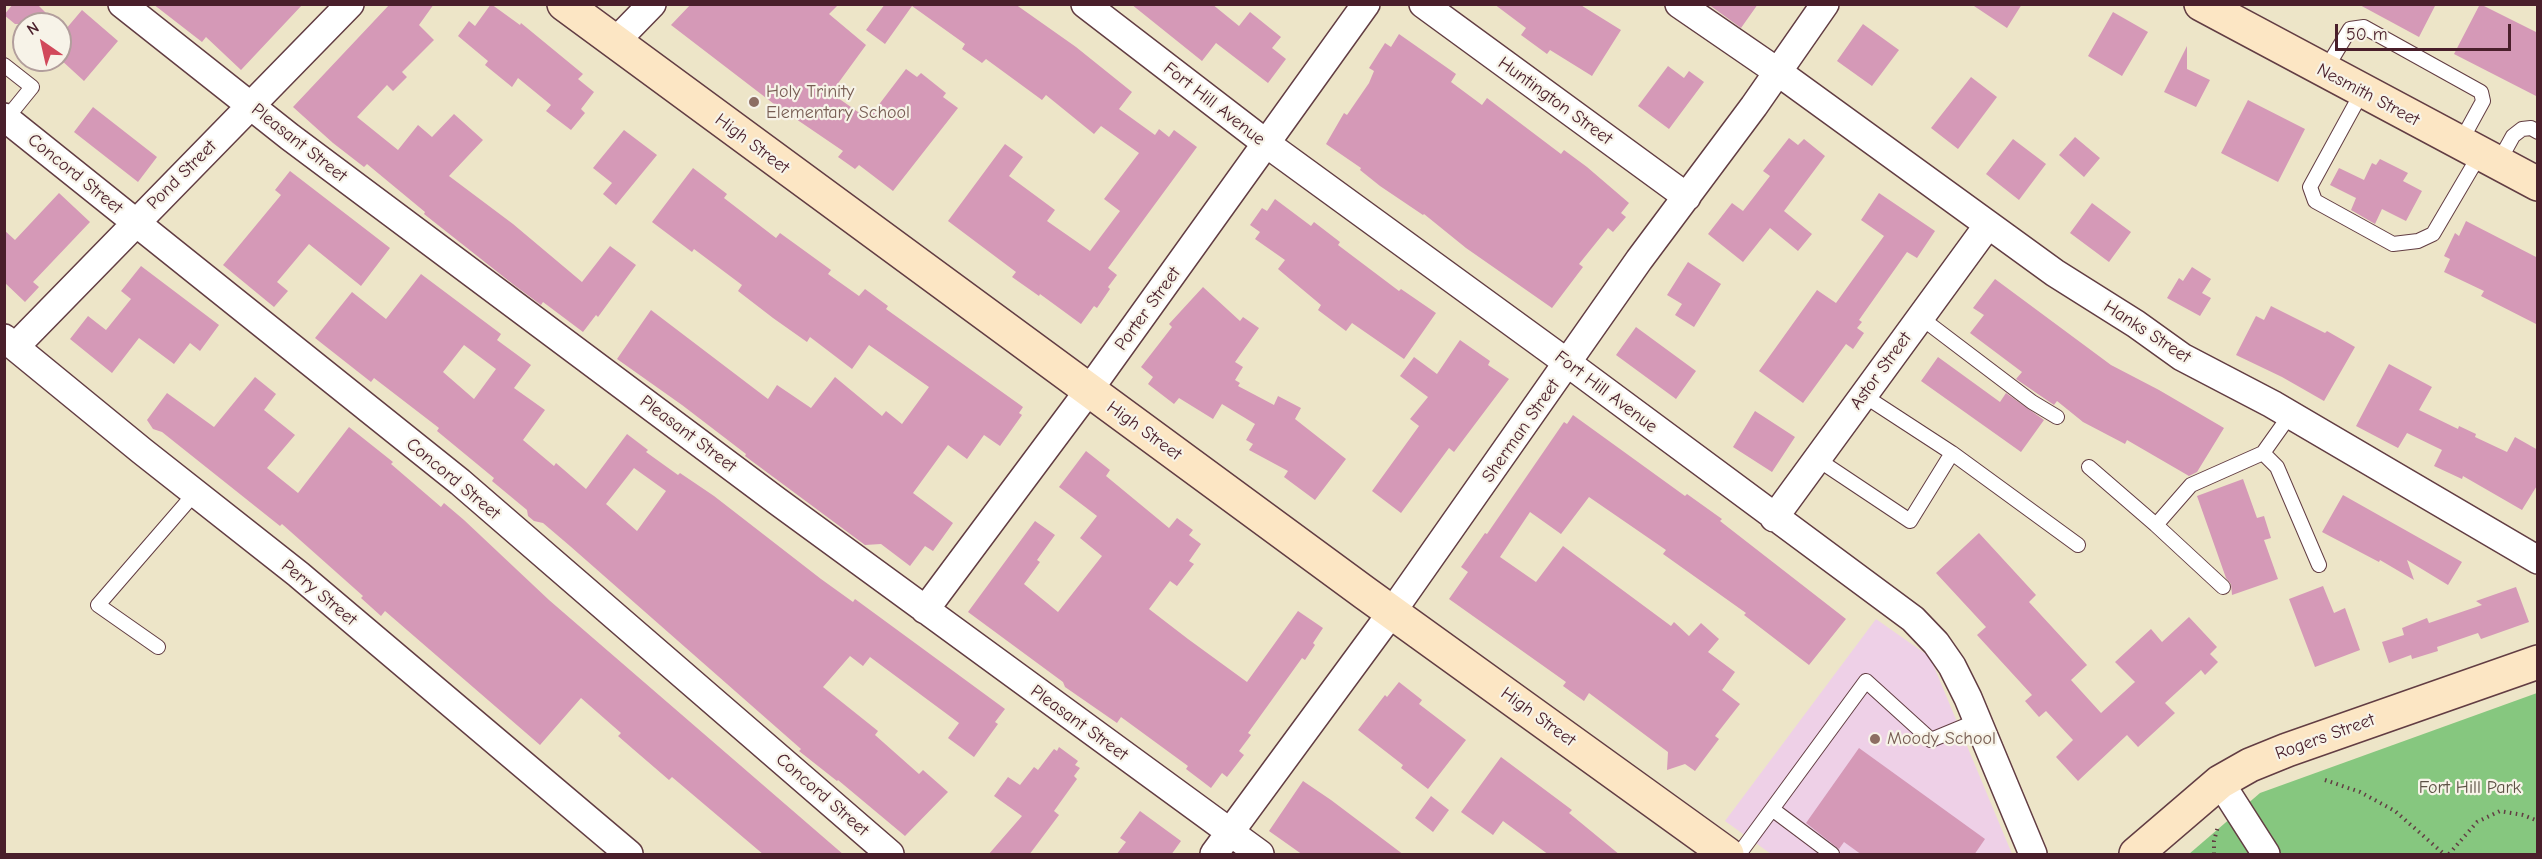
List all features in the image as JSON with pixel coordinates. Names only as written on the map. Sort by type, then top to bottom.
[{"type":"street","name":"Pleasant Street","points":[[122,4],[251,106],[925,610],[1260,855]]},
{"type":"street","name":"Pond Street","points":[[10,343],[135,223],[350,4]]},
{"type":"street","name":"High Street","points":[[564,4],[1727,855]]},
{"type":"street","points":[[615,42],[652,4]]},
{"type":"street","name":"Fort Hill Avenue","points":[[1085,4],[1267,144],[1913,619],[1936,643],[1952,666],[2033,855]]},
{"type":"street","name":"Porter Street","points":[[925,610],[1089,390],[1366,4]]},
{"type":"street","name":"Huntington Street","points":[[1422,4],[1687,196]]},
{"type":"street","name":"Hanks Street","points":[[1679,4],[1778,72],[2055,273],[2136,324],[2182,357],[2290,415],[2538,560]]},
{"type":"street","name":"Sherman Street","points":[[1214,855],[1392,612],[1569,364],[1640,260],[1826,4]]},
{"type":"street","name":"Nesmith Street","points":[[2200,4],[2538,184]]},
{"type":"street","name":"Concord Street","points":[[5,118],[460,482],[890,855]]},
{"type":"street","name":"Astor Street","points":[[1774,518],[1988,225]]},
{"type":"street","name":"Perry Street","points":[[10,343],[298,574],[629,855]]},
{"type":"street","name":"Rogers Street","points":[[2136,855],[2220,783],[2250,765],[2538,662]]},
{"type":"street","points":[[2220,783],[2266,855]]},
{"type":"lane","points":[[2324,72],[2350,29],[2364,27],[2481,92],[2483,102],[2479,153],[2433,234],[2418,241],[2393,244],[2315,201],[2310,187],[2362,92]]},
{"type":"lane","points":[[4,65],[32,87],[5,118]]},
{"type":"lane","points":[[2479,153],[2522,129],[2531,128],[2538,132]]},
{"type":"lane","points":[[1920,317],[2032,402],[2057,417]]},
{"type":"lane","points":[[1863,395],[1952,453],[2078,545]]},
{"type":"lane","points":[[2156,525],[2191,485],[2263,453],[2290,415]]},
{"type":"lane","points":[[1817,459],[1910,520],[1952,453]]},
{"type":"lane","points":[[2263,453],[2277,467],[2319,565]]},
{"type":"lane","points":[[2089,466],[2223,587]]},
{"type":"lane","points":[[158,647],[98,605],[195,493]]},
{"type":"lane","points":[[1739,855],[1866,681],[1931,740],[1977,721]]},
{"type":"lane","points":[[1772,809],[1832,855]]},
{"type":"path","points":[[2325,780],[2360,792],[2395,811],[2446,855],[2477,822],[2500,811],[2523,815],[2538,821]]},
{"type":"path","points":[[2214,855],[2214,841],[2219,821]]},
{"type":"shaded area","name":"Moody School","points":[[1876,619],[1930,657],[2012,854],[1771,854],[1725,821]]},
{"type":"green space","name":"Fort Hill Park","points":[[2537,693],[2537,854],[2189,854],[2260,793]]},
{"type":"building","points":[[13,4],[37,4],[45,12],[12,12],[12,22],[4,15]]},
{"type":"building","points":[[153,4],[303,4],[241,70],[206,37],[202,42]]},
{"type":"building","points":[[390,4],[434,4],[419,25],[434,40],[402,72],[407,77],[393,91],[387,85],[357,117],[398,150],[418,125],[432,137],[454,114],[483,140],[449,176],[513,224],[582,282],[610,246],[636,265],[598,317],[596,315],[583,332],[543,302],[541,305],[514,285],[424,214],[425,212],[367,164],[364,167],[333,143],[293,107]]},
{"type":"building","points":[[491,4],[520,25],[521,23],[583,74],[578,79],[594,92],[581,109],[585,113],[571,130],[546,111],[551,105],[518,78],[512,87],[485,65],[488,61],[458,36],[469,21],[475,26]]},
{"type":"building","points":[[691,4],[839,4],[829,14],[866,45],[831,93],[868,119],[906,69],[917,77],[921,73],[946,93],[943,97],[958,108],[893,191],[859,165],[855,169],[838,157],[843,151],[774,104],[671,25]]},
{"type":"building","points":[[885,4],[1015,4],[1076,47],[1132,92],[1119,109],[1155,135],[1159,129],[1169,137],[1174,130],[1197,147],[1108,268],[1117,275],[1097,308],[1094,306],[1081,324],[1012,277],[1016,272],[948,221],[1005,144],[1023,157],[1009,176],[1055,210],[1047,221],[1090,251],[1120,211],[1104,199],[1139,153],[1101,126],[1094,134],[1046,95],[1042,100],[986,59],[982,63],[962,49],[965,44],[912,6],[885,44],[866,30]]},
{"type":"building","points":[[1131,4],[1212,4],[1239,26],[1250,12],[1281,37],[1272,48],[1286,59],[1268,83],[1216,43],[1202,61]]},
{"type":"building","points":[[1494,4],[1579,4],[1621,30],[1592,76],[1550,50],[1547,54],[1521,35],[1526,28]]},
{"type":"building","points":[[1708,4],[1758,4],[1741,28]]},
{"type":"building","points":[[1971,4],[2022,4],[2007,28]]},
{"type":"building","points":[[2358,4],[2436,4],[2419,37]]},
{"type":"building","points":[[2480,4],[2538,33],[2538,97],[2454,54]]},
{"type":"building","points":[[82,10],[118,41],[84,81],[72,70],[72,22]]},
{"type":"building","points":[[2113,12],[2148,32],[2122,76],[2088,56]]},
{"type":"building","points":[[1863,24],[1899,50],[1872,86],[1837,61]]},
{"type":"building","points":[[1399,34],[1456,74],[1451,82],[1482,105],[1487,98],[1561,154],[1564,150],[1587,167],[1629,203],[1621,213],[1626,217],[1613,232],[1608,228],[1579,264],[1583,267],[1552,308],[1466,248],[1424,214],[1380,186],[1360,170],[1361,168],[1326,144],[1344,113],[1347,115],[1369,83],[1374,71],[1369,68],[1385,43],[1391,47]]},
{"type":"building","points":[[2187,46],[2187,69],[2210,80],[2196,107],[2164,92]]},
{"type":"building","points":[[1668,66],[1684,78],[1689,71],[1704,82],[1669,129],[1638,106]]},
{"type":"building","points":[[1971,77],[1997,97],[1958,149],[1931,128]]},
{"type":"building","points":[[2248,100],[2305,129],[2278,182],[2221,153]]},
{"type":"building","points":[[93,107],[157,157],[138,182],[74,132]]},
{"type":"building","points":[[624,130],[657,155],[616,205],[603,194],[612,183],[593,168]]},
{"type":"building","points":[[2075,137],[2100,158],[2084,177],[2059,155]]},
{"type":"building","points":[[1789,138],[1798,145],[1804,139],[1825,156],[1784,211],[1812,234],[1798,251],[1770,228],[1743,262],[1708,234],[1732,203],[1743,211],[1770,176],[1763,171]]},
{"type":"building","points":[[2013,139],[2046,164],[2019,200],[1986,174]]},
{"type":"building","points":[[2380,159],[2408,173],[2403,181],[2422,191],[2406,221],[2382,209],[2375,224],[2351,210],[2356,198],[2330,185],[2339,168],[2364,180],[2372,163],[2376,165]]},
{"type":"building","points":[[693,168],[727,194],[724,198],[776,238],[780,233],[831,270],[828,274],[859,296],[865,289],[888,306],[886,309],[1023,407],[1019,413],[1022,415],[1000,446],[984,435],[967,459],[948,445],[913,493],[953,523],[933,551],[925,546],[910,566],[881,544],[865,545],[745,456],[746,454],[682,405],[617,359],[651,310],[768,399],[777,385],[811,408],[835,377],[882,416],[886,411],[902,424],[929,387],[869,345],[852,369],[810,337],[807,342],[773,318],[738,291],[742,285],[694,249],[692,252],[652,222]]},
{"type":"building","points":[[290,171],[390,248],[361,286],[309,244],[277,282],[288,291],[274,307],[223,265],[281,195],[275,190]]},
{"type":"building","points":[[59,193],[90,222],[33,282],[39,287],[25,302],[4,282],[4,230],[15,240]]},
{"type":"building","points":[[1879,193],[1935,231],[1917,258],[1907,252],[1859,320],[1862,322],[1857,328],[1864,333],[1853,349],[1846,344],[1803,403],[1759,371],[1817,290],[1836,303],[1884,236],[1861,220]]},
{"type":"building","points":[[1275,199],[1311,226],[1314,222],[1340,242],[1338,245],[1399,291],[1401,289],[1436,313],[1404,359],[1352,323],[1346,331],[1318,310],[1321,305],[1278,269],[1285,260],[1255,239],[1260,232],[1250,225],[1262,208],[1267,211]]},
{"type":"building","points":[[2092,203],[2131,232],[2109,262],[2070,233]]},
{"type":"building","points":[[2466,221],[2538,258],[2538,325],[2481,296],[2484,291],[2444,272],[2450,259],[2444,256],[2455,233],[2459,236]]},
{"type":"building","points":[[1688,262],[1721,284],[1694,327],[1675,315],[1682,304],[1667,295]]},
{"type":"building","points":[[141,266],[219,325],[200,351],[190,343],[174,364],[139,338],[112,373],[70,339],[88,316],[106,330],[131,299],[121,291]]},
{"type":"building","points":[[2192,267],[2211,279],[2202,293],[2211,298],[2200,316],[2167,298],[2179,278],[2183,281]]},
{"type":"building","points":[[421,274],[501,334],[497,340],[531,365],[514,388],[545,410],[523,440],[554,466],[556,463],[586,489],[627,434],[648,450],[646,452],[678,475],[680,473],[714,496],[821,579],[853,602],[855,599],[1005,709],[995,722],[998,724],[974,757],[948,738],[959,723],[870,657],[863,666],[850,656],[823,687],[878,731],[875,735],[919,774],[923,770],[948,792],[905,836],[799,751],[801,749],[543,523],[534,521],[528,516],[527,510],[492,481],[494,478],[437,431],[439,428],[374,378],[371,382],[315,338],[352,292],[386,319]],"holes":[[[464,345],[496,369],[474,399],[443,372]],[[634,468],[666,491],[637,531],[606,504]]]},
{"type":"building","points":[[1995,279],[2111,365],[2224,428],[2197,472],[2189,476],[2127,440],[2125,444],[2083,422],[2057,401],[2054,405],[2016,379],[2022,372],[1970,333],[1984,315],[1973,308]]},
{"type":"building","points":[[1203,287],[1240,321],[1243,317],[1259,328],[1235,362],[1243,367],[1235,380],[1240,383],[1238,386],[1274,405],[1278,396],[1301,408],[1295,419],[1346,459],[1315,500],[1284,477],[1288,471],[1249,450],[1253,444],[1246,440],[1255,424],[1222,404],[1213,419],[1179,398],[1174,404],[1148,384],[1153,377],[1141,367],[1172,327],[1169,324]]},
{"type":"building","points":[[2271,306],[2325,333],[2327,331],[2355,347],[2324,401],[2282,377],[2236,355],[2256,316],[2264,320]]},
{"type":"building","points":[[1636,327],[1696,371],[1676,399],[1616,355]]},
{"type":"building","points":[[1460,340],[1490,361],[1488,365],[1509,379],[1454,452],[1449,448],[1401,513],[1372,491],[1419,426],[1410,419],[1428,397],[1400,376],[1414,357],[1437,374]]},
{"type":"building","points":[[1938,357],[2000,402],[2006,393],[2044,420],[2021,452],[1921,381]]},
{"type":"building","points":[[2389,364],[2432,387],[2419,410],[2458,429],[2459,426],[2476,434],[2475,437],[2507,452],[2515,437],[2538,450],[2538,484],[2522,510],[2463,476],[2462,479],[2434,466],[2442,450],[2407,433],[2398,448],[2356,426]]},
{"type":"building","points":[[255,377],[276,394],[264,410],[295,435],[267,468],[298,493],[349,427],[393,462],[391,464],[441,507],[444,503],[464,520],[549,600],[844,855],[764,855],[672,777],[669,780],[618,736],[621,733],[581,698],[540,745],[385,611],[381,616],[361,598],[363,596],[282,524],[280,526],[162,432],[153,429],[147,420],[167,393],[214,427]]},
{"type":"building","points":[[1755,411],[1795,437],[1772,472],[1733,447]]},
{"type":"building","points":[[1573,415],[1685,496],[1687,494],[1722,519],[1720,521],[1846,619],[1809,665],[1744,615],[1746,613],[1663,554],[1666,550],[1589,497],[1561,534],[1530,512],[1500,557],[1536,582],[1563,546],[1671,626],[1674,622],[1689,636],[1701,623],[1719,639],[1708,652],[1735,672],[1722,690],[1740,704],[1715,736],[1719,739],[1695,771],[1685,764],[1667,770],[1668,752],[1589,693],[1584,701],[1563,686],[1566,682],[1449,599],[1468,572],[1461,567],[1485,533],[1487,534],[1564,422],[1567,424]]},
{"type":"building","points":[[1086,451],[1110,470],[1106,476],[1169,528],[1177,518],[1193,530],[1189,535],[1201,544],[1189,561],[1194,564],[1177,586],[1170,581],[1149,609],[1188,639],[1247,682],[1298,611],[1323,628],[1305,660],[1302,658],[1248,733],[1251,735],[1239,751],[1244,755],[1227,777],[1222,773],[1211,788],[1186,769],[1188,766],[1121,717],[1117,723],[1065,687],[1063,682],[968,612],[1035,521],[1055,535],[1037,560],[1040,562],[1024,584],[1058,612],[1102,556],[1080,538],[1097,516],[1059,487]]},
{"type":"building","points":[[2243,479],[2257,518],[2264,516],[2271,538],[2264,540],[2278,579],[2232,595],[2231,584],[2226,578],[2197,496]]},
{"type":"building","points":[[2343,495],[2462,562],[2448,585],[2407,560],[2414,580],[2380,560],[2379,562],[2322,532]]},
{"type":"building","points":[[1979,533],[2036,595],[2029,602],[2087,665],[2071,680],[2101,713],[2135,682],[2115,662],[2151,629],[2162,642],[2189,617],[2217,647],[2210,654],[2218,662],[2205,675],[2201,670],[2165,703],[2175,713],[2138,747],[2127,735],[2078,781],[2056,757],[2073,740],[2046,711],[2039,717],[2025,701],[2032,695],[1977,635],[1986,627],[1936,573]]},
{"type":"building","points":[[2323,586],[2334,613],[2345,608],[2360,650],[2315,667],[2289,599]]},
{"type":"building","points":[[2516,587],[2529,622],[2481,639],[2478,633],[2437,647],[2438,651],[2412,659],[2411,655],[2389,663],[2382,642],[2404,635],[2402,628],[2427,618],[2429,623],[2482,605],[2476,601]]},
{"type":"building","points":[[1399,682],[1422,700],[1419,704],[1466,740],[1428,789],[1401,768],[1403,765],[1358,730],[1385,695],[1387,697]]},
{"type":"building","points":[[1059,747],[1078,761],[1075,765],[1080,768],[1074,776],[1077,779],[1054,811],[1059,815],[1029,855],[988,855],[1022,816],[994,796],[1008,777],[1020,785],[1034,767],[1038,770],[1054,749],[1057,751]]},
{"type":"building","points":[[1859,748],[1985,839],[1974,855],[1862,855],[1844,842],[1839,849],[1806,823]]},
{"type":"building","points":[[1501,757],[1572,810],[1569,813],[1620,855],[1549,855],[1503,821],[1493,835],[1461,812]]},
{"type":"building","points":[[1303,781],[1404,855],[1303,855],[1269,831]]},
{"type":"building","points":[[1431,796],[1449,810],[1433,832],[1415,818]]},
{"type":"building","points":[[1140,811],[1181,841],[1171,855],[1116,855],[1126,842],[1120,838]]},
{"type":"place","name":"Holy Trinity Elementary School","points":[[754,102]]},
{"type":"place","name":"Moody School","points":[[1875,739]]}]
